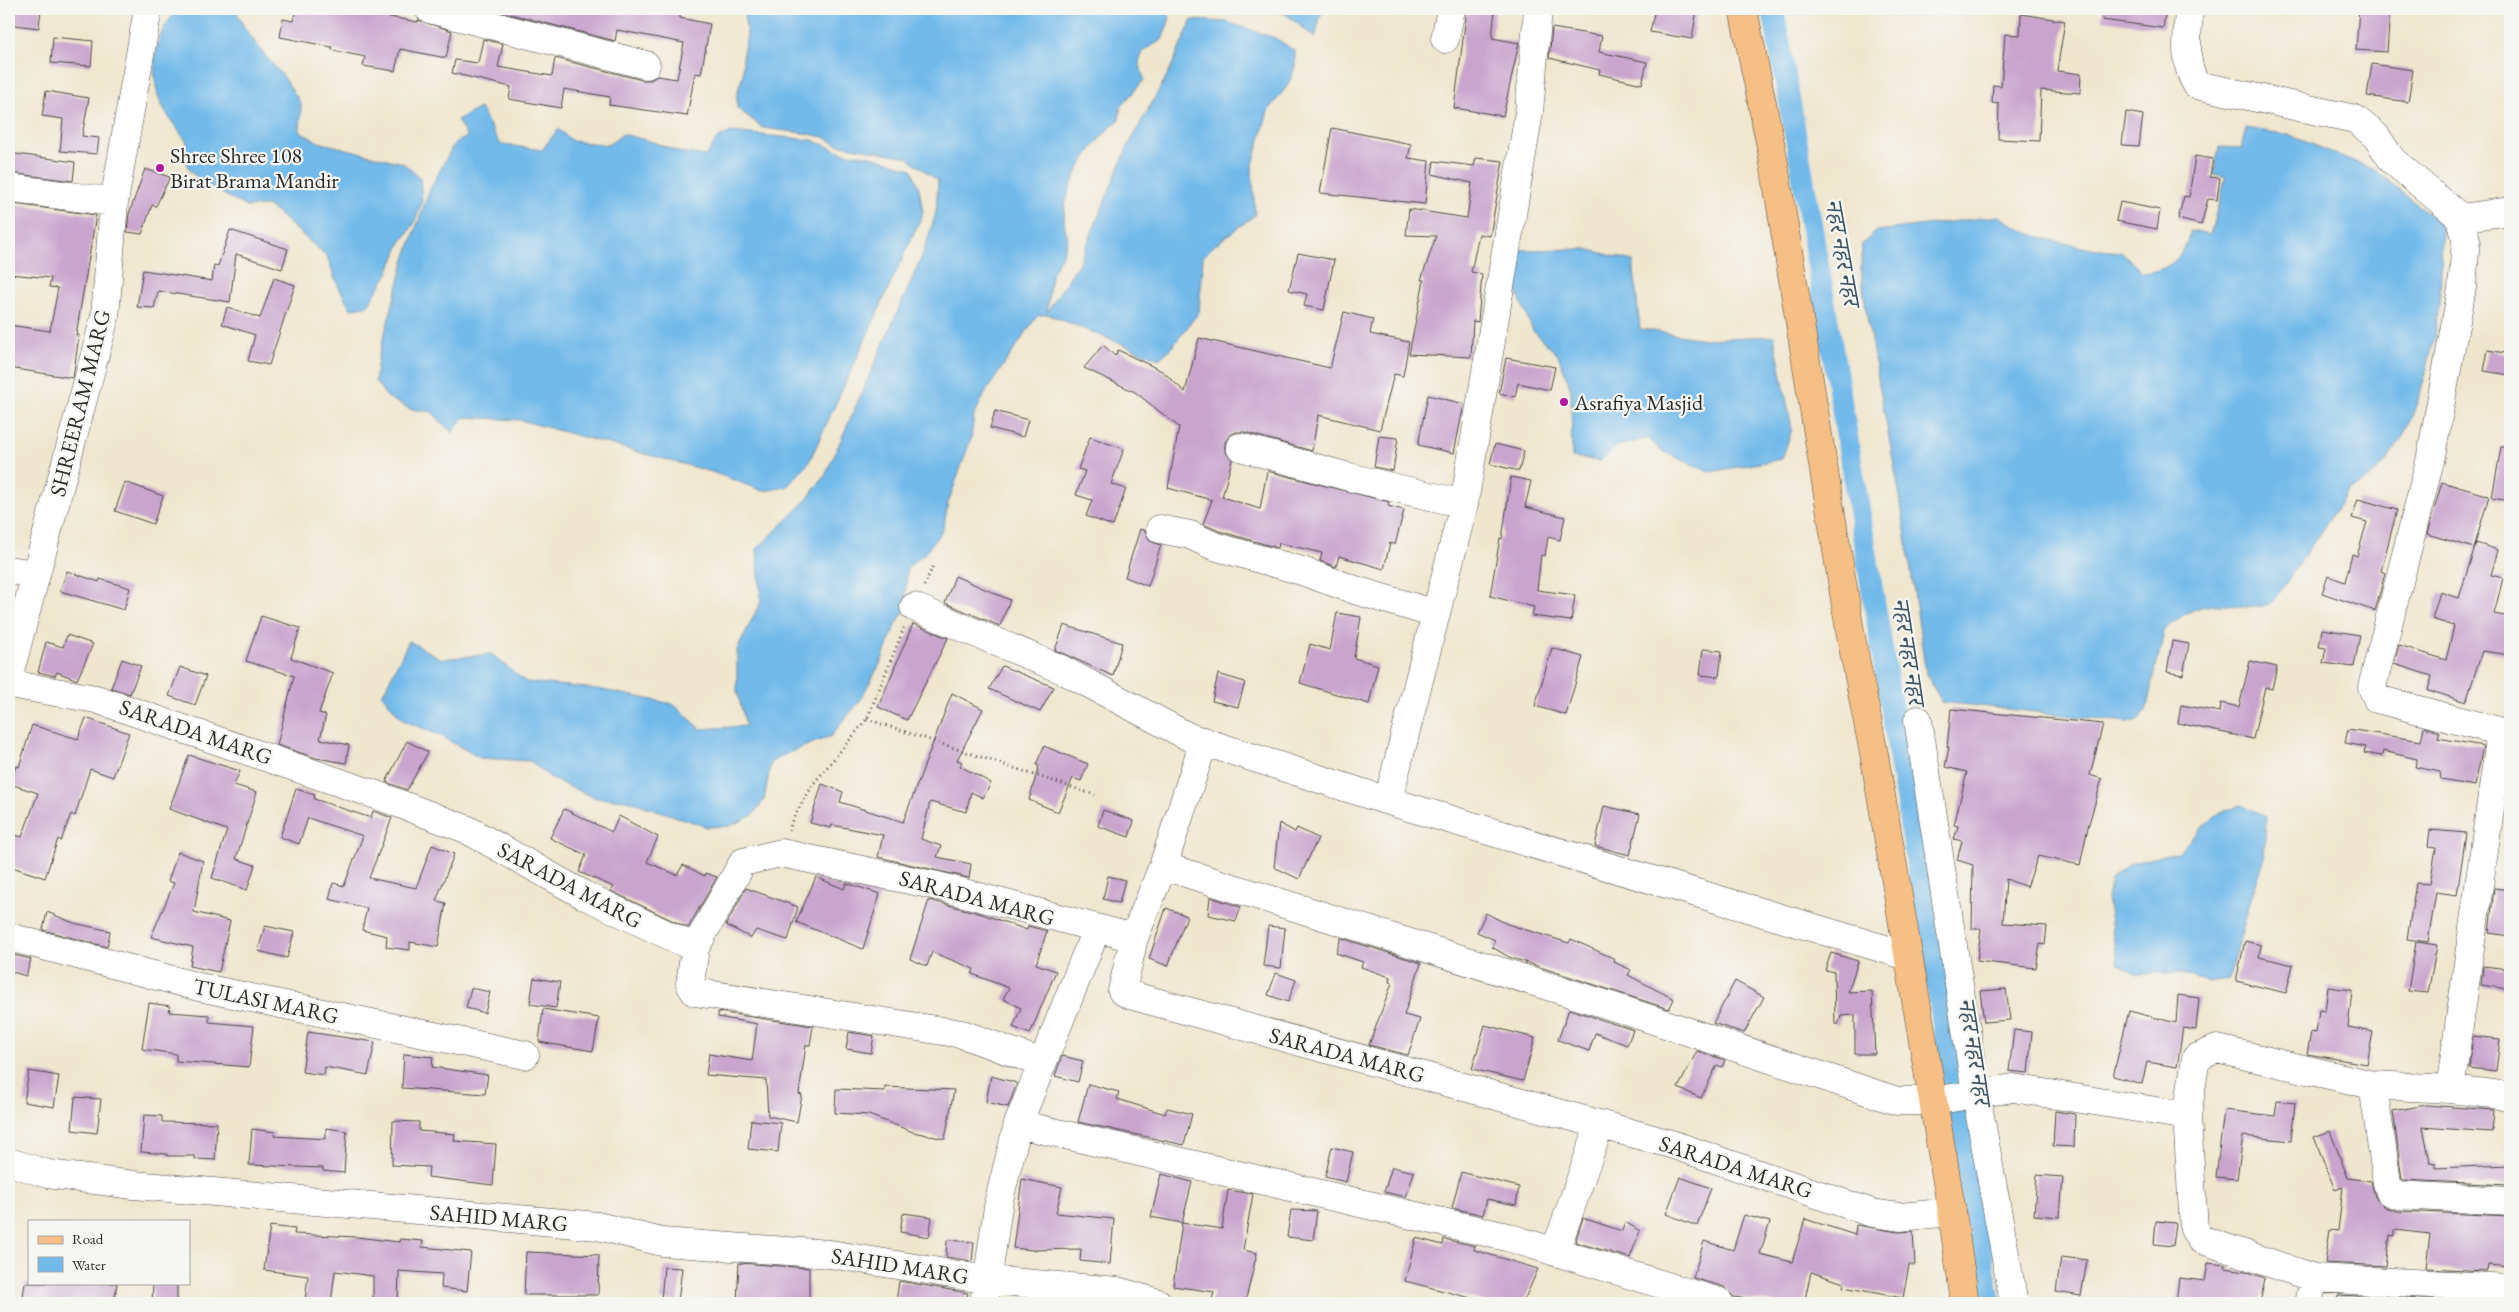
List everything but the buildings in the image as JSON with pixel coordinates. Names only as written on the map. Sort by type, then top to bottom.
[{"type":"main road","points":[[1743,9],[1772,152],[1851,637],[1874,754],[1908,956],[1937,1101],[1964,1303]]},
{"type":"street","name":"SHREERAM MARG","points":[[9,675],[105,317],[114,202],[148,9]]},
{"type":"street","points":[[429,9],[646,65]]},
{"type":"street","points":[[1445,39],[1452,9]]},
{"type":"street","points":[[1388,801],[1464,504],[1528,112],[1538,9]]},
{"type":"street","points":[[2189,9],[2187,60],[2190,74],[2197,85],[2355,119],[2376,136],[2392,160],[2461,218],[2466,240],[2462,288],[2430,461],[2372,687],[2377,699],[2495,730],[2500,739],[2450,1089]]},
{"type":"street","points":[[9,188],[114,202]]},
{"type":"street","points":[[2461,218],[2510,211]]},
{"type":"street","points":[[1240,447],[1349,477],[1464,504]]},
{"type":"street","points":[[1160,529],[1190,535],[1214,546],[1302,571],[1355,590],[1436,614]]},
{"type":"street","points":[[9,570],[36,574]]},
{"type":"street","points":[[914,607],[1063,670],[1189,737],[1388,801],[1908,956]]},
{"type":"street","name":"SARADA MARG","points":[[9,684],[96,698],[379,796],[466,829],[584,895],[695,948],[743,862],[781,853],[938,886],[1096,930],[1134,938],[1122,991],[1130,995],[1671,1144],[1872,1213],[1900,1217],[1952,1212]]},
{"type":"street","points":[[1918,720],[1973,1095],[2014,1303]]},
{"type":"street","points":[[1134,938],[1163,866],[1204,742]]},
{"type":"street","points":[[1163,866],[1605,1004],[1897,1101],[1937,1101],[2013,1088],[2188,1116]]},
{"type":"street","points":[[986,1292],[999,1200],[1018,1124],[1096,930]]},
{"type":"street","name":"TULASI MARG","points":[[9,937],[200,988],[525,1055]]},
{"type":"street","points":[[695,948],[690,984],[695,992],[962,1034],[1042,1063]]},
{"type":"street","points":[[2510,1096],[2450,1089],[2373,1085],[2217,1049],[2196,1058],[2188,1116],[2194,1229],[2200,1239],[2311,1290],[2510,1288]]},
{"type":"street","points":[[2373,1085],[2387,1183],[2390,1192],[2398,1195],[2510,1201]]},
{"type":"street","points":[[1018,1124],[1507,1237],[1719,1302]]},
{"type":"street","points":[[1555,1252],[1600,1124]]},
{"type":"street","name":"SAHID MARG","points":[[9,1162],[48,1174],[134,1185],[490,1218],[598,1226],[662,1242],[830,1254],[986,1292],[1117,1291],[1158,1303]]},
{"type":"path","points":[[781,853],[792,820],[814,783],[867,719],[895,647],[933,566]]},
{"type":"path","points":[[867,719],[1095,795]]},
{"type":"water","points":[[180,9],[236,11],[245,29],[284,77],[301,104],[300,131],[318,142],[403,163],[420,178],[422,202],[414,224],[400,244],[388,273],[368,305],[351,309],[336,282],[327,256],[269,206],[246,207],[204,183],[191,172],[181,155],[187,142],[163,108],[158,95],[155,72],[155,60],[160,37],[172,17]]},
{"type":"water","points":[[731,9],[1167,9],[1170,18],[1162,40],[1144,50],[1139,61],[1144,80],[1121,106],[1119,120],[1097,142],[1086,157],[1069,190],[1064,223],[1068,237],[1063,253],[1051,275],[1047,312],[1079,263],[1128,146],[1169,72],[1192,20],[1227,22],[1275,38],[1295,51],[1295,67],[1288,85],[1268,111],[1252,168],[1255,215],[1216,244],[1203,257],[1199,312],[1172,347],[1159,359],[1047,314],[1037,316],[987,390],[974,415],[971,439],[948,503],[943,529],[925,553],[907,568],[905,610],[895,626],[881,662],[859,702],[831,736],[771,762],[764,800],[753,815],[730,826],[707,827],[627,800],[596,798],[552,779],[530,761],[480,758],[441,736],[403,720],[382,695],[409,641],[442,659],[491,654],[526,682],[598,689],[673,704],[701,729],[746,726],[737,691],[737,650],[761,601],[757,549],[801,506],[825,476],[923,254],[936,213],[938,181],[907,157],[837,144],[824,137],[763,128],[737,108],[737,94],[743,75],[743,53],[747,35],[744,13]]},
{"type":"water","points":[[1268,9],[1322,9],[1315,38],[1286,14]]},
{"type":"water","points":[[480,108],[500,144],[542,150],[558,129],[572,141],[608,145],[623,134],[656,143],[678,152],[706,156],[717,139],[731,132],[812,140],[844,153],[871,156],[912,169],[919,188],[923,213],[809,462],[787,487],[763,491],[712,472],[520,420],[464,417],[452,433],[432,412],[410,409],[387,397],[375,381],[378,359],[405,259],[430,189],[454,144],[467,137],[457,120]]},
{"type":"water","points":[[2246,128],[2289,135],[2373,169],[2442,224],[2440,295],[2433,342],[2421,392],[2401,440],[2387,460],[2370,477],[2350,489],[2273,602],[2263,606],[2252,607],[2207,606],[2194,610],[2167,627],[2164,632],[2146,711],[2139,720],[2127,722],[1942,702],[1926,674],[1901,503],[1868,324],[1861,269],[1862,244],[1877,231],[1998,216],[2028,233],[2046,239],[2091,249],[2121,252],[2143,273],[2161,269],[2168,266],[2180,255],[2190,231],[2210,235],[2226,177],[2214,174],[2219,147],[2241,148]]},
{"type":"water","points":[[1586,249],[1633,261],[1640,329],[1704,339],[1774,336],[1792,429],[1782,459],[1709,472],[1660,450],[1648,438],[1617,446],[1601,461],[1572,457],[1571,389],[1558,355],[1533,331],[1516,290],[1520,250]]},
{"type":"water","points":[[2241,805],[2266,816],[2264,861],[2251,898],[2229,979],[2207,982],[2179,973],[2135,973],[2117,962],[2107,897],[2111,880],[2129,864],[2178,852],[2215,815]]},
{"type":"waterway","name":"नहर नहर नहर","points":[[1773,9],[1802,170],[1990,1303]]},
{"type":"place","name":"Shree Shree 108 Birat Brama Mandir","points":[[160,168]]},
{"type":"place","name":"Asrafiya Masjid","points":[[1564,402]]}]
